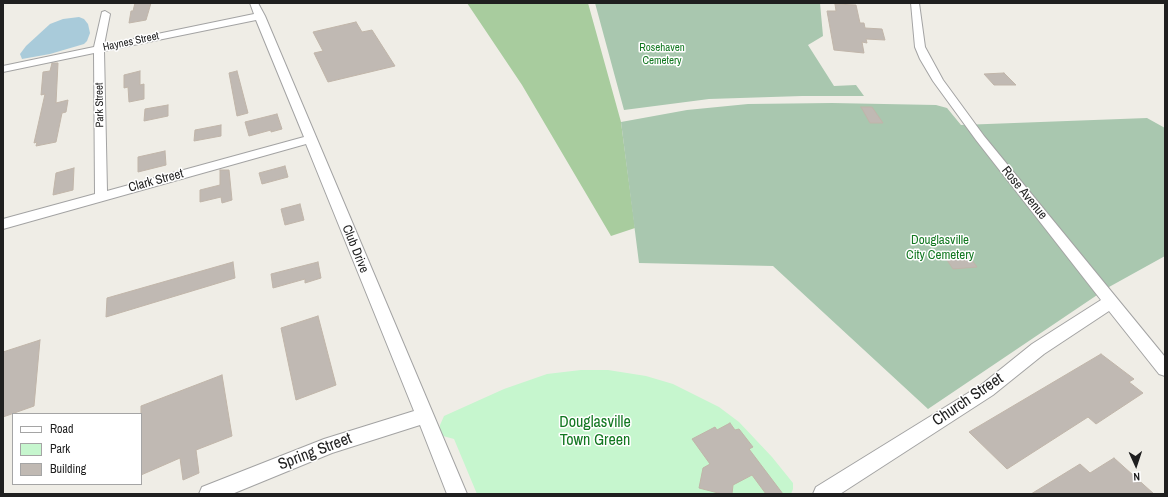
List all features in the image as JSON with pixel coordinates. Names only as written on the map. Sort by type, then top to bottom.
[{"type":"street","name":"Club Drive","points":[[254,3],[457,494]]},
{"type":"street","name":"Rose Avenue","points":[[915,3],[920,47],[938,81],[980,138],[1165,369]]},
{"type":"street","name":"Park Street","points":[[101,196],[99,48],[105,14]]},
{"type":"street","name":"Haynes Street","points":[[3,69],[260,16]]},
{"type":"street","name":"Clark Street","points":[[3,224],[310,139]]},
{"type":"street","name":"Church Street","points":[[823,494],[988,390],[1038,349],[1111,302]]},
{"type":"street","name":"Spring Street","points":[[209,494],[330,445],[424,416]]},
{"type":"green space","points":[[467,3],[588,3],[621,122],[635,228],[611,236],[522,85]]},
{"type":"green space","name":"Rosehaven Cemetery","points":[[595,3],[820,3],[823,36],[808,45],[834,86],[856,85],[864,96],[709,99],[624,110]]},
{"type":"green space","name":"Douglasville City Cemetery","points":[[832,103],[936,105],[947,108],[961,125],[1147,118],[1165,128],[1165,256],[1109,287],[928,409],[773,266],[639,263],[621,122],[687,110],[748,104]]},
{"type":"green space","name":"Douglasville Town Green","points":[[581,370],[608,370],[646,376],[673,384],[719,407],[739,422],[772,457],[793,483],[791,494],[477,494],[454,439],[443,436],[440,429],[444,416],[504,389],[547,374]]},
{"type":"water","points":[[79,17],[84,19],[88,24],[90,33],[84,44],[50,54],[22,59],[20,54],[26,46],[50,24],[63,19]]},
{"type":"building","points":[[135,3],[151,3],[146,20],[129,23],[131,11],[133,11]]},
{"type":"building","points":[[835,4],[856,5],[860,23],[864,23],[865,28],[882,29],[885,40],[866,39],[867,43],[862,42],[864,53],[834,50],[827,11],[836,11]]},
{"type":"building","points":[[356,22],[362,32],[372,30],[395,66],[328,82],[314,53],[323,51],[313,32]]},
{"type":"building","points":[[52,63],[58,63],[56,103],[68,100],[66,112],[62,113],[56,142],[36,146],[37,142],[34,143],[45,94],[41,95],[43,72],[50,71]]},
{"type":"building","points":[[140,71],[140,85],[144,84],[144,99],[129,102],[128,87],[124,88],[124,75]]},
{"type":"building","points":[[237,71],[248,113],[237,116],[229,73]]},
{"type":"building","points":[[1004,73],[1016,85],[994,85],[984,74]]},
{"type":"building","points":[[168,105],[168,116],[144,121],[145,109]]},
{"type":"building","points":[[861,107],[872,107],[883,123],[870,123]]},
{"type":"building","points":[[277,114],[282,129],[271,132],[271,130],[249,136],[245,122]]},
{"type":"building","points":[[221,125],[221,136],[194,141],[195,130]]},
{"type":"building","points":[[165,151],[166,165],[138,172],[138,157]]},
{"type":"building","points":[[285,166],[288,177],[262,184],[259,173]]},
{"type":"building","points":[[74,168],[73,190],[53,195],[56,173]]},
{"type":"building","points":[[220,170],[229,170],[232,200],[222,203],[221,197],[200,202],[200,190],[220,185]]},
{"type":"building","points":[[300,204],[304,220],[285,225],[281,209]]},
{"type":"building","points":[[968,255],[977,267],[953,269],[945,257]]},
{"type":"building","points":[[233,262],[235,278],[106,317],[107,298]]},
{"type":"building","points":[[318,262],[321,278],[305,283],[305,279],[273,288],[271,274]]},
{"type":"building","points":[[318,316],[336,385],[296,400],[281,328]]},
{"type":"building","points":[[40,340],[34,406],[3,417],[3,352]]},
{"type":"building","points":[[1101,354],[1134,379],[1129,382],[1143,393],[1096,424],[1088,417],[1007,469],[969,432]]},
{"type":"building","points":[[222,375],[232,436],[196,450],[199,473],[183,480],[180,458],[142,475],[141,406]]},
{"type":"building","points":[[730,423],[735,430],[739,429],[753,447],[749,449],[783,494],[766,494],[752,475],[733,485],[732,494],[722,494],[699,488],[703,468],[710,464],[692,439],[715,427],[717,430]]},
{"type":"building","points":[[1114,458],[1154,494],[1031,494],[1080,464],[1090,473]]}]
